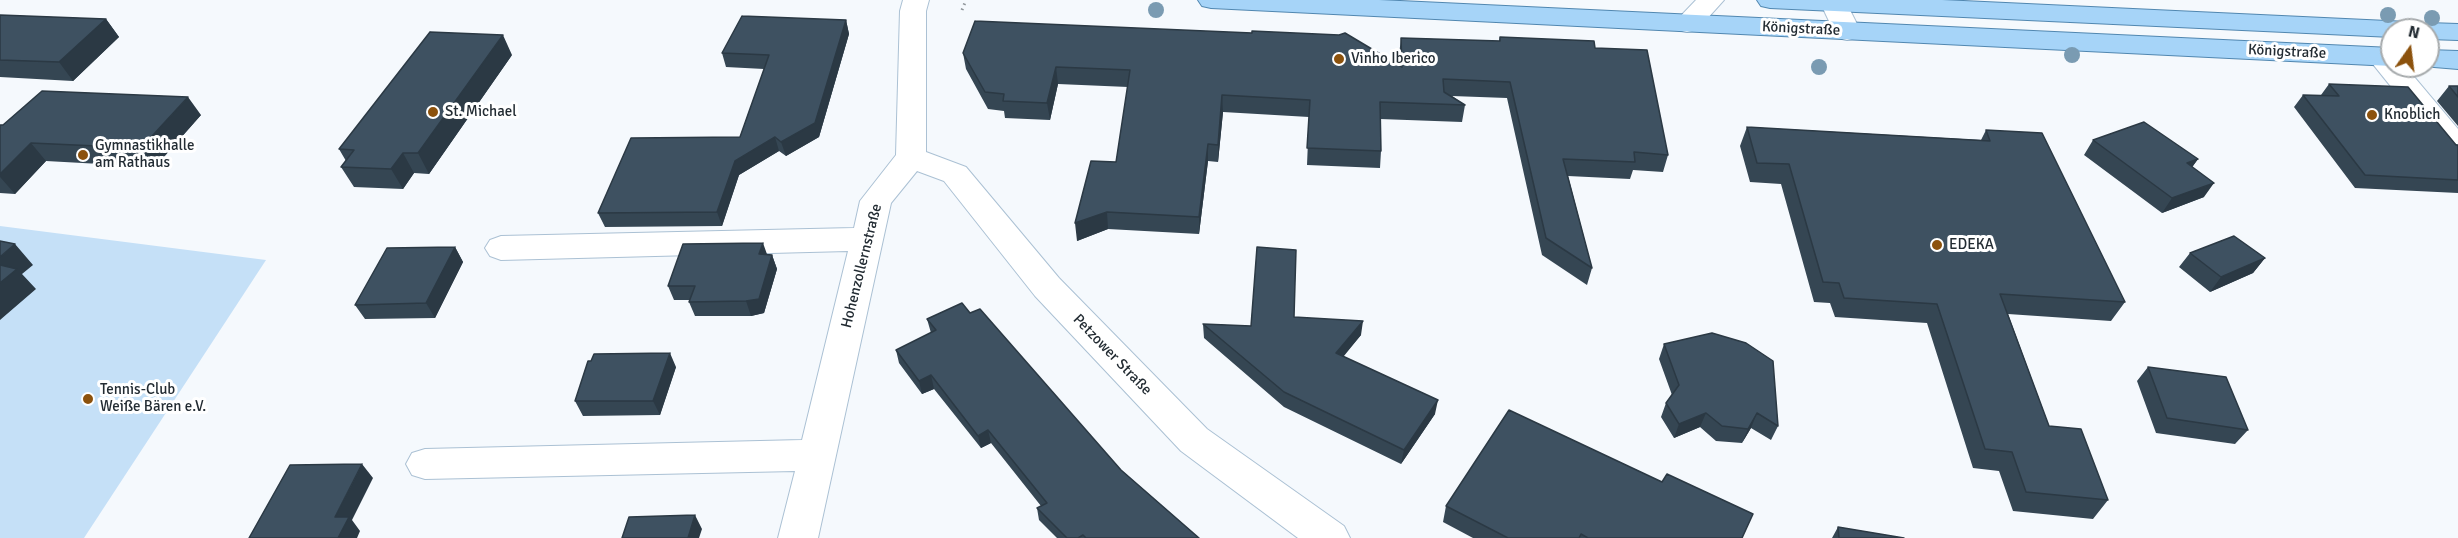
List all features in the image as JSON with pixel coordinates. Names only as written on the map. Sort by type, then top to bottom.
[{"type":"main road","name":"Königstraße","points":[[1210,0],[2380,57]]},
{"type":"main road","name":"Königstraße","points":[[1770,0],[2380,29]]},
{"type":"main road","points":[[2440,31],[2458,32]]},
{"type":"main road","points":[[2440,59],[2458,60]]},
{"type":"street","points":[[911,157],[913,11],[916,0]]},
{"type":"street","points":[[1687,24],[1711,0]]},
{"type":"street","points":[[1833,2],[1847,32]]},
{"type":"street","points":[[2403,78],[2458,148]]},
{"type":"street","name":"Hohenzollernstraße","points":[[798,538],[876,201],[911,157]]},
{"type":"street","name":"Petzower Straße","points":[[911,157],[955,174],[1047,286],[1194,440],[1295,515],[1330,538]]},
{"type":"street","points":[[501,248],[867,239]]},
{"type":"street","points":[[425,464],[817,455]]},
{"type":"path","points":[[962,10],[966,0]]},
{"type":"shaded area","name":"Tennis-Club Weiße Bären e.V.","points":[[0,226],[266,260],[84,538],[0,538]]},
{"type":"building","points":[[0,15],[106,19],[59,62],[0,60]]},
{"type":"building","points":[[742,16],[846,20],[815,123],[781,142],[775,137],[735,161],[717,212],[598,213],[631,138],[740,137],[769,55],[722,53]]},
{"type":"building","points":[[975,21],[1252,33],[1252,31],[1339,35],[1345,33],[1402,67],[1401,38],[1500,41],[1500,37],[1594,41],[1595,48],[1647,50],[1668,155],[1634,152],[1635,162],[1563,159],[1592,268],[1546,238],[1510,82],[1443,79],[1444,92],[1465,105],[1380,102],[1381,151],[1307,148],[1310,100],[1222,95],[1218,145],[1208,144],[1199,217],[1107,212],[1075,223],[1091,161],[1116,162],[1130,70],[1056,67],[1047,103],[1003,101],[1004,94],[985,92],[963,53]]},
{"type":"building","points":[[430,32],[503,35],[418,153],[403,153],[391,169],[341,167],[354,150],[339,149]]},
{"type":"building","points":[[2329,84],[2408,87],[2458,145],[2458,180],[2365,175],[2303,95],[2339,96]]},
{"type":"building","points":[[2449,86],[2458,86],[2458,97]]},
{"type":"building","points":[[42,91],[188,97],[141,148],[31,143],[0,174],[0,125],[3,125]]},
{"type":"building","points":[[2144,122],[2198,159],[2187,163],[2214,183],[2172,198],[2093,140]]},
{"type":"building","name":"EDEKA","points":[[1747,127],[1990,141],[1986,130],[2042,133],[2125,302],[2000,294],[2049,426],[2081,429],[2108,500],[2026,492],[2012,452],[1985,449],[1937,304],[1844,298],[1839,283],[1823,282],[1789,164],[1757,163]]},
{"type":"building","points":[[2234,236],[2265,258],[2221,277],[2190,253]]},
{"type":"building","points":[[0,241],[15,244],[0,257]]},
{"type":"building","points":[[763,243],[759,254],[772,255],[759,299],[689,302],[695,286],[668,286],[683,244]]},
{"type":"building","points":[[455,247],[426,303],[355,305],[387,248]]},
{"type":"building","points":[[1257,247],[1296,250],[1294,317],[1363,321],[1336,353],[1438,400],[1404,450],[1284,392],[1203,324],[1251,326]]},
{"type":"building","points":[[0,265],[17,269],[0,283]]},
{"type":"building","points":[[962,303],[970,313],[980,309],[1121,470],[1199,538],[1086,538],[1083,535],[1078,538],[1067,538],[1037,508],[1047,503],[988,430],[978,436],[931,375],[919,381],[896,350],[936,330],[927,319]]},
{"type":"building","points":[[1712,333],[1746,343],[1773,361],[1778,426],[1757,413],[1748,429],[1722,426],[1706,413],[1679,424],[1666,403],[1679,385],[1664,344]]},
{"type":"building","points":[[670,353],[653,401],[575,401],[588,361],[591,361],[594,354]]},
{"type":"building","points":[[2148,367],[2226,377],[2248,430],[2167,418]]},
{"type":"building","points":[[1509,410],[1662,482],[1667,474],[1753,514],[1742,538],[1588,538],[1581,534],[1579,538],[1508,538],[1446,506]]},
{"type":"building","points":[[362,464],[335,517],[349,517],[338,538],[249,538],[290,465]]},
{"type":"building","points":[[695,515],[688,538],[622,538],[629,517]]},
{"type":"building","points":[[1838,527],[1904,538],[1839,538]]},
{"type":"place","name":"Vinho Iberico","points":[[1339,59]]},
{"type":"place","name":"St. Michael","points":[[433,112]]},
{"type":"place","name":"Knoblich","points":[[2372,115]]},
{"type":"place","name":"Gymnastikhalle am Rathaus","points":[[83,155]]},
{"type":"place","name":"EDEKA","points":[[1937,245]]},
{"type":"place","name":"Tennis-Club Weiße Bären e.V.","points":[[88,399]]}]
